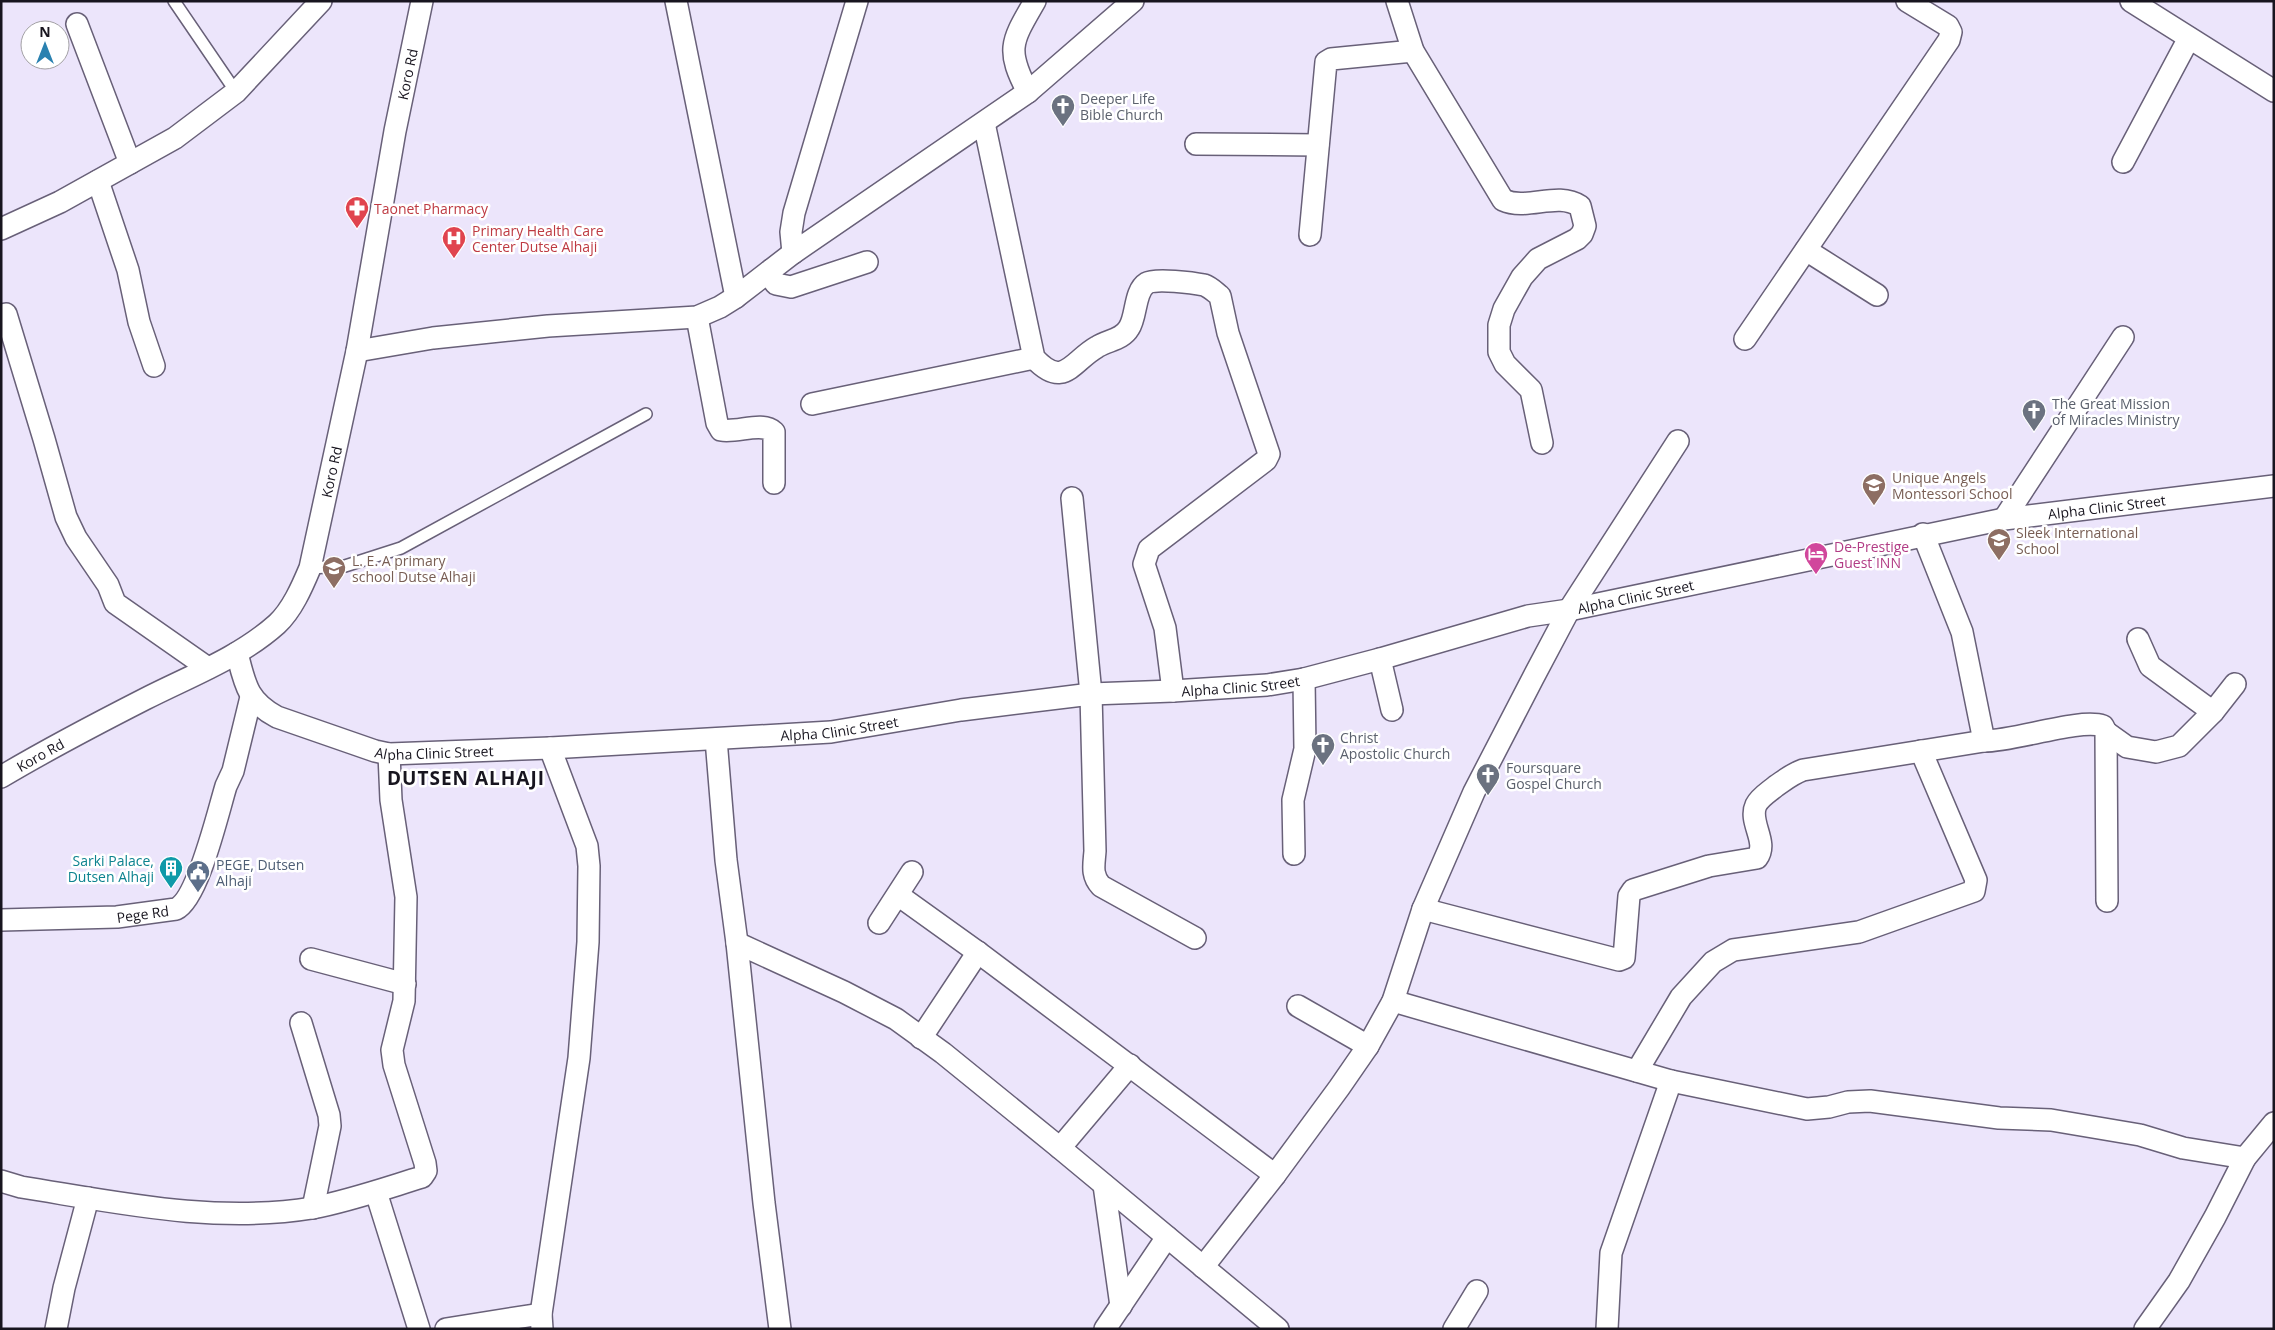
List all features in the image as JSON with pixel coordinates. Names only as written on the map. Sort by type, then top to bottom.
[{"type":"street","points":[[1,229],[60,202],[175,138],[236,92],[321,1]]},
{"type":"street","name":"Koro Rd","points":[[1,777],[61,742],[237,653],[278,623],[288,611],[310,568],[357,352],[396,131],[422,1]]},
{"type":"street","points":[[676,1],[736,297]]},
{"type":"street","points":[[794,252],[791,232],[794,213],[856,1]]},
{"type":"street","points":[[1028,92],[1017,72],[1013,46],[1017,33],[1035,1]]},
{"type":"street","points":[[357,352],[433,338],[548,326],[697,317],[720,307],[736,297],[794,252],[1028,92],[1133,1]]},
{"type":"street","points":[[1397,1],[1413,51],[1503,200],[1518,204],[1566,200],[1580,206],[1585,226],[1582,234],[1577,239],[1538,259],[1522,277],[1504,309],[1498,325],[1499,352],[1505,364],[1531,390],[1542,443]]},
{"type":"street","points":[[1745,339],[1950,40],[1951,32],[1948,26],[1907,1]]},
{"type":"street","points":[[2131,1],[2274,91]]},
{"type":"street","points":[[77,24],[130,163]]},
{"type":"street","points":[[2124,162],[2189,38]]},
{"type":"street","points":[[1310,235],[1326,62],[1331,59],[1413,51]]},
{"type":"street","points":[[984,123],[1034,358],[1047,369],[1058,373],[1066,372],[1095,348],[1122,337],[1130,327],[1141,290],[1147,283],[1158,280],[1205,286],[1220,296],[1228,332],[1270,454],[1266,460],[1149,549],[1145,555],[1144,564],[1166,628],[1173,691]]},
{"type":"street","points":[[1196,144],[1318,145]]},
{"type":"street","points":[[98,181],[128,270],[139,322],[154,366]]},
{"type":"street","points":[[1806,250],[1876,295]]},
{"type":"street","points":[[771,270],[772,280],[776,284],[791,286],[867,262]]},
{"type":"street","points":[[6,314],[66,517],[76,538],[108,585],[115,603],[208,668]]},
{"type":"street","points":[[697,317],[717,423],[721,430],[732,432],[760,427],[769,428],[774,432],[774,483]]},
{"type":"street","points":[[2004,519],[2124,337]]},
{"type":"street","points":[[812,404],[1034,358]]},
{"type":"street","points":[[1203,1267],[1275,1175],[1368,1046],[1393,1000],[1423,909],[1474,792],[1568,610],[1678,441]]},
{"type":"street","name":"Alpha Clinic Street","points":[[251,697],[263,710],[277,717],[375,751],[389,754],[550,748],[830,732],[961,710],[1091,694],[1267,685],[1304,679],[1528,616],[1568,610],[1923,534],[2004,519],[2274,486]]},
{"type":"street","points":[[1072,498],[1091,694],[1095,879],[1102,886],[1195,938]]},
{"type":"street","points":[[1923,534],[1962,632],[1984,742]]},
{"type":"street","points":[[2138,639],[2150,666],[2213,712]]},
{"type":"street","points":[[237,653],[251,697]]},
{"type":"street","points":[[1380,659],[1392,710]]},
{"type":"street","points":[[1294,854],[1292,800],[1305,749],[1304,679]]},
{"type":"street","points":[[2106,732],[2127,747],[2156,752],[2179,746],[2213,712],[2235,684]]},
{"type":"street","name":"Pege Rd","points":[[1,920],[117,917],[176,909],[182,906],[194,887],[226,786],[233,771],[251,697]]},
{"type":"street","points":[[1423,909],[1619,960],[1624,958],[1629,896],[1633,890],[1709,866],[1757,858],[1761,847],[1754,817],[1755,806],[1760,799],[1792,774],[1803,770],[1921,751],[1984,742],[2000,742],[2088,724],[2103,726],[2106,732],[2107,901]]},
{"type":"street","points":[[716,739],[726,860],[780,1329]]},
{"type":"street","points":[[446,1329],[542,1322],[579,1058],[588,942],[589,866],[587,846],[550,748]]},
{"type":"street","points":[[1637,1071],[1681,997],[1713,962],[1733,950],[1859,932],[1974,891],[1976,880],[1921,751]]},
{"type":"street","points":[[1,1181],[21,1187],[88,1198],[190,1212],[261,1213],[313,1208],[422,1178],[426,1171],[425,1163],[394,1065],[392,1050],[404,1008],[406,884],[391,800],[389,754]]},
{"type":"street","points":[[879,924],[912,872]]},
{"type":"street","points":[[898,895],[978,952],[1275,1175]]},
{"type":"street","points":[[737,943],[896,1019],[1060,1148],[1278,1329]]},
{"type":"street","points":[[921,1038],[978,952]]},
{"type":"street","points":[[311,959],[405,984]]},
{"type":"street","points":[[1393,1000],[1671,1082],[1807,1109],[1829,1107],[1848,1102],[1870,1101],[1998,1118],[2051,1120],[2140,1135],[2183,1148],[2245,1158]]},
{"type":"street","points":[[1298,1006],[1368,1046]]},
{"type":"street","points":[[301,1023],[329,1114],[330,1126],[313,1208]]},
{"type":"street","points":[[1060,1148],[1130,1065]]},
{"type":"street","points":[[1607,1329],[1611,1253],[1671,1082]]},
{"type":"street","points":[[2145,1329],[2179,1281],[2245,1158],[2274,1123]]},
{"type":"street","points":[[1104,1185],[1121,1306]]},
{"type":"street","points":[[376,1192],[419,1329]]},
{"type":"street","points":[[56,1329],[64,1288],[88,1198]]},
{"type":"street","points":[[1105,1329],[1167,1237]]},
{"type":"street","points":[[1454,1329],[1477,1292]]},
{"type":"lane","points":[[174,1],[236,92]]},
{"type":"lane","points":[[310,568],[345,566],[401,548],[646,414]]},
{"type":"place","name":"Deeper Life Bible Church","points":[[1063,127]]},
{"type":"place","name":"Taonet Pharmacy","points":[[357,229]]},
{"type":"place","name":"Primary Health Care Center Dutse Alhaji","points":[[454,259]]},
{"type":"place","name":"The Great Mission of Miracles Ministry","points":[[2034,432]]},
{"type":"place","name":"Unique Angels Montessori School","points":[[1874,506]]},
{"type":"place","name":"Sleek International School","points":[[1999,561]]},
{"type":"place","name":"De-Prestige Guest INN","points":[[1816,575]]},
{"type":"place","name":"L. E. A primary school Dutse Alhaji","points":[[334,589]]},
{"type":"place","name":"Christ Apostolic Church","points":[[1323,766]]},
{"type":"place","name":"Foursquare Gospel Church","points":[[1488,796]]},
{"type":"place","name":"Sarki Palace, Dutsen Alhaji","points":[[171,889]]},
{"type":"place","name":"PEGE, Dutsen Alhaji","points":[[198,893]]},
{"type":"district","name":"DUTSEN ALHAJI","points":[[466,778]]}]
